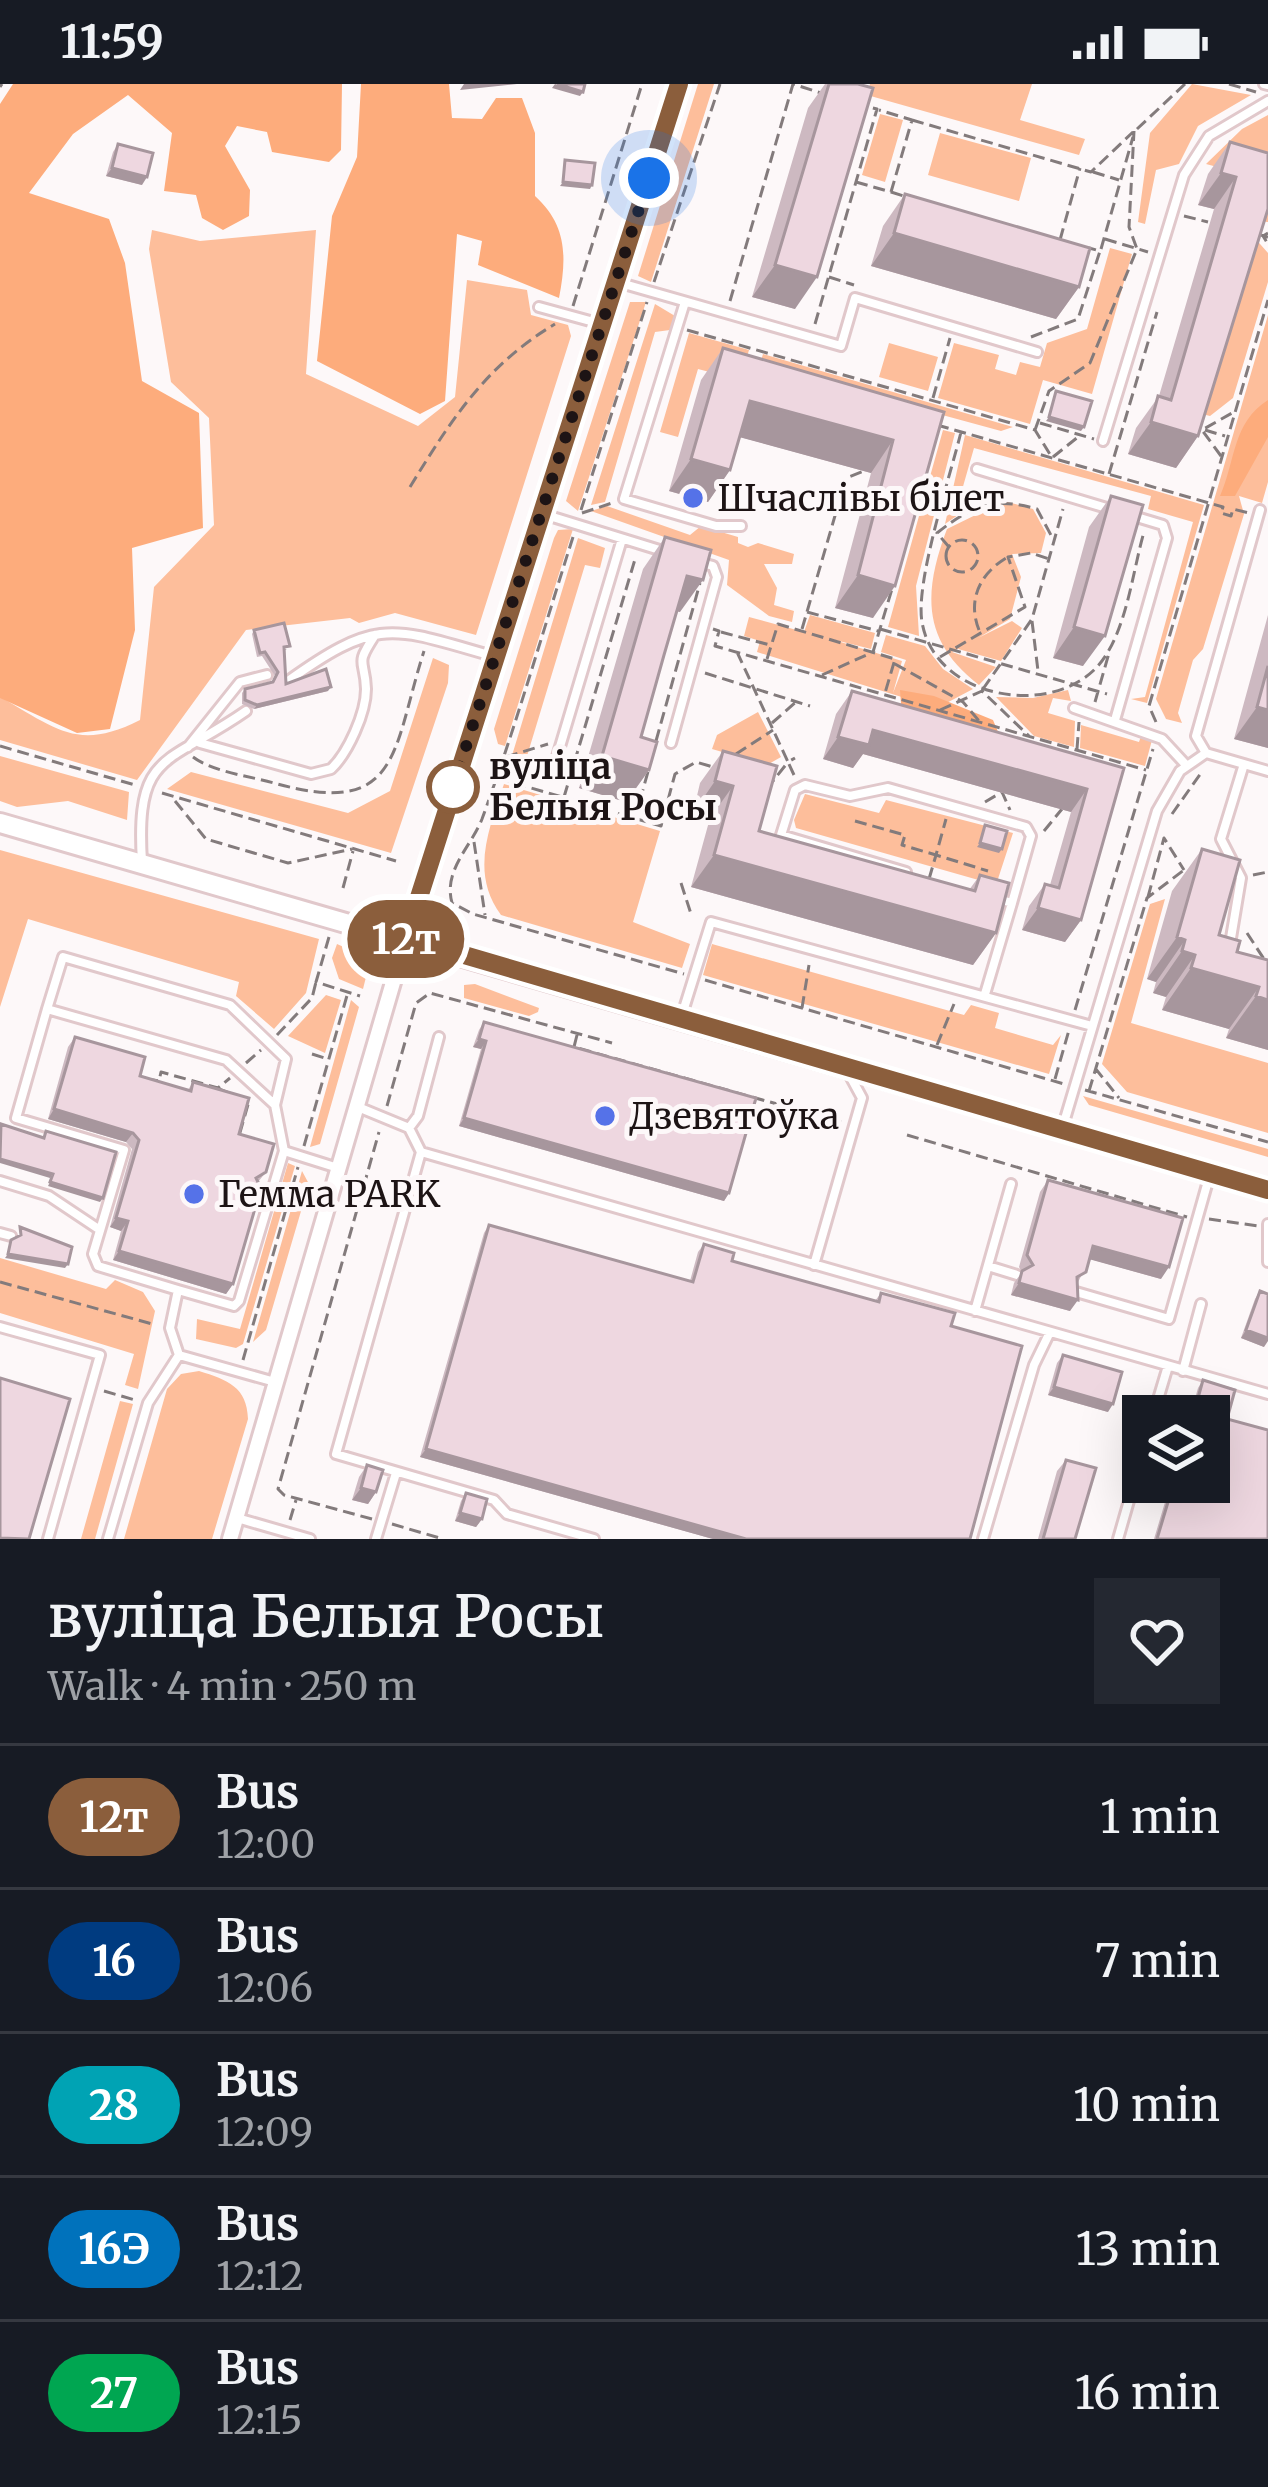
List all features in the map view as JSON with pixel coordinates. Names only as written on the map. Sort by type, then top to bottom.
[{"type":"main road","points":[[406,938],[679,84]]},
{"type":"main road","points":[[0,823],[1268,1190]]},
{"type":"street","points":[[230,1539],[406,938]]},
{"type":"lane","points":[[1103,441],[1184,175],[1209,136],[1268,98]]},
{"type":"lane","points":[[616,282],[841,346],[855,298],[1037,352]]},
{"type":"lane","points":[[685,302],[624,499],[716,526],[741,526]]},
{"type":"lane","points":[[539,307],[602,324]]},
{"type":"lane","points":[[976,470],[1167,530],[1114,720]]},
{"type":"lane","points":[[1261,510],[1196,736],[1210,754],[1268,770]]},
{"type":"lane","points":[[542,514],[668,553]]},
{"type":"lane","points":[[553,770],[622,539]]},
{"type":"lane","points":[[671,742],[717,577],[712,566],[690,560]]},
{"type":"lane","points":[[287,676],[339,644],[398,629],[496,658]]},
{"type":"lane","points":[[200,743],[311,774],[331,769],[350,739],[366,689],[359,670],[362,655],[375,635]]},
{"type":"lane","points":[[187,748],[240,682],[267,675]]},
{"type":"lane","points":[[1074,708],[1156,736],[1187,766]]},
{"type":"lane","points":[[142,864],[144,788],[150,773],[168,756],[200,743],[246,711]]},
{"type":"lane","points":[[1061,1130],[1157,811],[1187,766],[1210,754]]},
{"type":"lane","points":[[1232,954],[1230,928],[1240,878],[1221,839],[1244,764]]},
{"type":"lane","points":[[929,879],[781,836],[799,786],[850,796],[889,788],[1027,827],[1031,836],[986,994]]},
{"type":"lane","points":[[981,894],[1012,903]]},
{"type":"lane","points":[[680,1019],[711,922],[1092,1026]]},
{"type":"lane","points":[[63,957],[230,1005],[269,1042],[286,1059],[275,1105],[284,1150],[234,1306],[98,1266],[93,1254],[124,1150],[16,1118],[63,957]]},
{"type":"lane","points":[[47,1009],[226,1060],[275,1105]]},
{"type":"lane","points":[[409,1128],[418,1116],[439,1037]]},
{"type":"lane","points":[[814,1264],[862,1098],[855,1079],[832,1064]]},
{"type":"lane","points":[[356,1106],[409,1128],[421,1152],[336,1454],[494,1500],[507,1514],[594,1539]]},
{"type":"lane","points":[[284,1150],[338,1168]]},
{"type":"lane","points":[[421,1152],[1268,1394]]},
{"type":"lane","points":[[1076,1292],[1169,1319],[1210,1173]]},
{"type":"lane","points":[[0,1181],[49,1196],[100,1230]]},
{"type":"lane","points":[[975,1311],[1011,1184]]},
{"type":"lane","points":[[257,1189],[271,1194]]},
{"type":"lane","points":[[1267,1226],[1268,1262]]},
{"type":"lane","points":[[0,1233],[11,1236]]},
{"type":"lane","points":[[244,1234],[257,1238]]},
{"type":"lane","points":[[988,1266],[1017,1274]]},
{"type":"lane","points":[[178,1290],[170,1328],[179,1355]]},
{"type":"lane","points":[[1183,1371],[1202,1304]]},
{"type":"lane","points":[[0,1327],[100,1355],[48,1539]]},
{"type":"lane","points":[[983,1539],[1034,1365],[1050,1332]]},
{"type":"lane","points":[[179,1355],[276,1382]]},
{"type":"lane","points":[[108,1539],[148,1403],[179,1355]]},
{"type":"lane","points":[[1159,1395],[1168,1366]]},
{"type":"lane","points":[[376,1539],[396,1473]]},
{"type":"lane","points":[[1118,1539],[1128,1503]]},
{"type":"lane","points":[[237,1518],[310,1539]]},
{"type":"path","points":[[719,84],[497,778],[474,841],[458,859],[449,891],[452,903],[485,917],[1268,1142]]},
{"type":"path","points":[[729,302],[793,84],[836,97]]},
{"type":"path","points":[[1091,172],[1185,84]]},
{"type":"path","points":[[1228,84],[1268,98]]},
{"type":"path","points":[[857,104],[1120,180]]},
{"type":"path","points":[[814,326],[877,110]]},
{"type":"path","points":[[891,192],[912,120]]},
{"type":"path","points":[[1014,332],[1033,337],[1078,319],[1135,131]]},
{"type":"path","points":[[1035,430],[1049,391],[1090,363],[1137,249],[1129,227],[1135,131]]},
{"type":"path","points":[[1059,242],[1080,166]]},
{"type":"path","points":[[856,182],[912,198]]},
{"type":"path","points":[[1185,214],[1210,222]]},
{"type":"path","points":[[1249,232],[1266,235],[1268,244]]},
{"type":"path","points":[[1104,238],[1137,249]]},
{"type":"path","points":[[1080,246],[1100,251]]},
{"type":"path","points":[[1054,1081],[1148,771],[1156,736],[1149,706],[1268,300]]},
{"type":"path","points":[[1108,474],[1160,302]]},
{"type":"path","points":[[932,400],[953,327]]},
{"type":"path","points":[[675,330],[758,349],[1035,430],[1052,458]]},
{"type":"path","points":[[752,370],[758,349]]},
{"type":"path","points":[[1129,410],[1144,414]]},
{"type":"path","points":[[1202,430],[1234,412]]},
{"type":"path","points":[[922,422],[1223,506],[1221,513],[1241,511]]},
{"type":"path","points":[[1035,430],[1040,423],[1103,441]]},
{"type":"path","points":[[1188,426],[1226,436]]},
{"type":"path","points":[[1202,430],[1221,456]]},
{"type":"path","points":[[961,432],[923,597],[928,643],[1030,737]]},
{"type":"path","points":[[1052,458],[1081,435]]},
{"type":"path","points":[[802,631],[847,478],[864,471]]},
{"type":"path","points":[[938,710],[982,691],[1032,620],[1066,495]]},
{"type":"path","points":[[580,514],[624,499]]},
{"type":"path","points":[[938,533],[974,507],[1002,499],[1037,509],[1054,541]]},
{"type":"path","points":[[1092,713],[1144,532]]},
{"type":"path","points":[[938,533],[949,547],[950,566],[960,572],[974,566],[978,557],[972,543],[957,540],[949,547]]},
{"type":"path","points":[[564,797],[638,552]]},
{"type":"path","points":[[981,633],[975,598],[986,574],[1008,556],[1031,553],[1049,559]]},
{"type":"path","points":[[939,658],[1025,607],[1008,556]]},
{"type":"path","points":[[974,566],[986,574]]},
{"type":"path","points":[[635,818],[702,577]]},
{"type":"path","points":[[819,676],[873,652],[893,586]]},
{"type":"path","points":[[807,612],[1149,706]]},
{"type":"path","points":[[1032,620],[1038,674]]},
{"type":"path","points":[[767,661],[778,624],[895,659],[884,695]]},
{"type":"path","points":[[704,627],[771,646]]},
{"type":"path","points":[[719,631],[715,646],[1148,771]]},
{"type":"path","points":[[737,652],[799,786]]},
{"type":"path","points":[[982,691],[1014,696],[1072,684],[1092,673],[1110,652]]},
{"type":"path","points":[[893,664],[962,702],[981,722]]},
{"type":"path","points":[[692,669],[810,706]]},
{"type":"path","points":[[770,724],[797,701]]},
{"type":"path","points":[[1076,766],[1079,722]]},
{"type":"path","points":[[734,755],[773,730]]},
{"type":"path","points":[[503,758],[562,740]]},
{"type":"path","points":[[0,746],[396,861]]},
{"type":"path","points":[[1170,816],[1210,754]]},
{"type":"path","points":[[772,784],[795,758]]},
{"type":"path","points":[[659,825],[675,774],[695,762],[714,767]]},
{"type":"path","points":[[497,778],[659,825]]},
{"type":"path","points":[[978,806],[1002,793],[1014,817]]},
{"type":"path","points":[[171,796],[206,839],[256,854],[288,863],[354,849]]},
{"type":"path","points":[[666,807],[687,813]]},
{"type":"path","points":[[1040,844],[1045,825],[1062,809]]},
{"type":"path","points":[[696,822],[710,818]]},
{"type":"path","points":[[929,879],[946,819]]},
{"type":"path","points":[[854,821],[904,835],[902,845],[988,871]]},
{"type":"path","points":[[644,828],[659,825]]},
{"type":"path","points":[[1089,1091],[1164,838],[1184,870],[1201,874]]},
{"type":"path","points":[[474,841],[485,917]]},
{"type":"path","points":[[343,887],[354,849]]},
{"type":"path","points":[[1147,898],[1184,870]]},
{"type":"path","points":[[681,883],[692,917]]},
{"type":"path","points":[[1230,928],[1249,933],[1264,959],[1260,973]]},
{"type":"path","points":[[214,1100],[218,1088],[312,998],[329,935]]},
{"type":"path","points":[[802,1008],[812,950]]},
{"type":"path","points":[[316,982],[360,996]]},
{"type":"path","points":[[937,1047],[958,991]]},
{"type":"path","points":[[240,1371],[348,992]]},
{"type":"path","points":[[577,1033],[574,1047],[855,1126]]},
{"type":"path","points":[[1086,1048],[1095,1069],[1120,1100]]},
{"type":"path","points":[[313,1054],[329,1059]]},
{"type":"path","points":[[155,1092],[161,1072],[249,1101],[238,1137]]},
{"type":"path","points":[[136,1075],[158,1081]]},
{"type":"path","points":[[140,1096],[146,1078]]},
{"type":"path","points":[[907,1135],[1180,1215]]},
{"type":"path","points":[[1197,1220],[1224,1218],[1267,1226]]},
{"type":"path","points":[[0,1282],[170,1328]]},
{"type":"path","points":[[102,1390],[130,1399]]},
{"type":"path","points":[[286,1532],[296,1498]]},
{"type":"shaded area","points":[[13,84],[342,84],[341,150],[329,162],[272,152],[267,132],[237,126],[225,146],[250,190],[249,216],[223,230],[202,218],[196,195],[164,191],[172,133],[128,95],[73,134],[29,193],[109,219],[125,263],[142,381],[199,413],[203,528],[132,548],[135,630],[110,729],[77,733],[0,698],[0,104]]},
{"type":"shaded area","points":[[361,84],[449,84],[452,118],[482,119],[496,98],[522,98],[535,133],[535,196],[553,218],[562,242],[559,298],[478,265],[482,241],[457,234],[445,401],[420,414],[317,361],[332,216],[357,157]]},
{"type":"shaded area","points":[[698,84],[714,84],[651,282],[638,276]]},
{"type":"shaded area","points":[[870,84],[1032,84],[1020,120],[1085,139],[1079,155],[867,95]]},
{"type":"shaded area","points":[[1192,84],[1251,95],[1198,126],[1179,164],[1156,170],[1145,224],[1138,222],[1150,133]]},
{"type":"shaded area","points":[[880,114],[903,120],[885,182],[862,175]]},
{"type":"shaded area","points":[[1268,115],[1267,222],[1257,220],[1266,180],[1206,164],[1242,129]]},
{"type":"shaded area","points":[[940,133],[1031,158],[1019,201],[928,175]]},
{"type":"shaded area","points":[[152,230],[200,241],[316,230],[306,374],[418,426],[455,397],[467,280],[527,290],[531,315],[568,325],[571,336],[476,635],[395,613],[359,623],[350,618],[246,630],[137,780],[0,740],[0,697],[52,726],[83,735],[140,720],[154,587],[214,525],[209,418],[171,382],[149,249]]},
{"type":"shaded area","points":[[1253,236],[1268,253],[1268,282],[1233,398],[1210,416],[1202,414]]},
{"type":"shaded area","points":[[1110,248],[1132,254],[1092,394],[1043,380],[1030,424],[938,398],[954,343],[999,355],[995,369],[1016,375],[1020,362],[1040,367],[1047,343],[1087,329]]},
{"type":"shaded area","points":[[630,302],[646,302],[578,511],[566,501]]},
{"type":"shaded area","points":[[655,304],[675,316],[670,330],[655,332],[605,502],[591,505]]},
{"type":"shaded area","points":[[1268,315],[1268,482],[1262,503],[1239,496],[1244,514],[1203,649],[1193,660],[1178,713],[1182,723],[1166,719],[1156,699]]},
{"type":"shaded area","points":[[689,333],[749,350],[740,380],[698,369],[678,437],[660,432]]},
{"type":"shaded area","points":[[889,343],[938,357],[928,391],[879,377]]},
{"type":"shaded area","points":[[763,354],[1013,427],[1001,431],[913,407],[754,384]]},
{"type":"shaded area","points":[[1268,400],[1268,437],[1235,496],[1220,496],[1241,431]]},
{"type":"shaded area","points":[[943,430],[955,433],[916,586],[919,636],[888,627]]},
{"type":"shaded area","points":[[965,435],[1204,505],[1147,703],[1131,699],[1145,697],[1193,522],[1148,509],[1151,496],[974,448],[962,490],[984,497],[945,524]]},
{"type":"shaded area","points":[[1004,501],[1033,509],[1046,533],[1041,553],[1012,554],[1021,577],[1010,619],[978,638],[1012,621],[1022,628],[1001,661],[958,649],[952,652],[996,667],[979,685],[947,652],[938,634],[931,596],[947,529]]},
{"type":"shaded area","points":[[607,506],[690,535],[701,526],[738,537],[738,543],[748,547],[758,543],[794,554],[792,564],[764,564],[777,588],[774,605],[794,611],[792,622],[769,616],[727,585],[729,560],[591,511]]},
{"type":"shaded area","points":[[573,529],[505,746],[498,744],[494,729],[554,538],[558,530]]},
{"type":"shaded area","points":[[578,538],[605,548],[600,568],[585,565],[524,766],[546,777],[544,783],[507,772]]},
{"type":"shaded area","points":[[810,615],[875,633],[871,649],[831,639],[902,661],[893,693],[906,660],[881,652],[886,635],[925,646],[943,669],[973,689],[937,708],[757,652],[760,641],[744,636],[749,617],[804,632]]},
{"type":"shaded area","points":[[433,658],[449,665],[448,683],[391,853],[167,789],[191,772],[348,813],[390,791]]},
{"type":"shaded area","points":[[900,690],[934,696],[993,720],[1001,739],[902,716]]},
{"type":"shaded area","points":[[1068,690],[1071,701],[1053,698],[1048,713],[1075,721],[1074,747],[1034,736],[996,697],[1033,698]]},
{"type":"shaded area","points":[[758,712],[781,757],[767,765],[712,749],[717,735]]},
{"type":"shaded area","points":[[1081,725],[1139,742],[1141,736],[1152,740],[1145,766],[1080,748]]},
{"type":"shaded area","points":[[0,756],[129,792],[127,820],[68,801],[17,807],[0,801]]},
{"type":"shaded area","points":[[504,784],[660,831],[633,922],[690,944],[682,968],[501,915],[484,867],[488,834]]},
{"type":"shaded area","points":[[805,794],[879,813],[886,800],[1013,833],[996,885],[796,828],[794,820]]},
{"type":"shaded area","points":[[0,850],[319,939],[306,993],[274,1029],[236,996],[239,982],[28,919],[0,1007]]},
{"type":"shaded area","points":[[1165,899],[1131,1023],[1268,1063],[1268,1133],[1127,1092],[1102,1064],[1150,904]]},
{"type":"shaded area","points":[[337,944],[357,953],[368,969],[363,989],[339,979],[332,958]]},
{"type":"shaded area","points":[[712,944],[964,1015],[971,1005],[999,1013],[995,1028],[1053,1045],[1061,1035],[1049,1074],[703,975]]},
{"type":"shaded area","points":[[475,984],[539,1008],[538,1012],[529,1016],[464,998],[464,985]]},
{"type":"shaded area","points":[[326,995],[341,1000],[325,1053],[288,1036]]},
{"type":"shaded area","points":[[351,1000],[359,1007],[320,1144],[310,1147]]},
{"type":"shaded area","points":[[1083,1096],[1268,1149],[1268,1157],[1089,1105]]},
{"type":"shaded area","points":[[288,1163],[295,1166],[243,1344],[236,1348],[196,1339],[197,1319],[240,1329]]},
{"type":"shaded area","points":[[302,1171],[309,1184],[266,1330],[253,1342]]},
{"type":"shaded area","points":[[0,1258],[106,1289],[115,1280],[143,1292],[155,1311],[138,1389],[125,1385],[134,1354],[0,1313]]},
{"type":"shaded area","points":[[199,1371],[234,1386],[244,1399],[248,1419],[212,1539],[124,1539],[167,1389],[181,1374]]},
{"type":"shaded area","points":[[120,1401],[133,1404],[95,1539],[81,1539]]},
{"type":"building","points":[[557,84],[585,84],[583,92]]},
{"type":"building","points":[[829,84],[873,88],[817,277],[775,265]]},
{"type":"building","points":[[1230,142],[1268,153],[1268,209],[1198,436],[1151,422],[1158,396],[1171,400],[1236,177],[1221,173]]},
{"type":"building","points":[[118,144],[153,153],[147,177],[112,168]]},
{"type":"building","points":[[565,160],[595,163],[592,185],[563,182]]},
{"type":"building","points":[[905,194],[1090,248],[1079,287],[894,233]]},
{"type":"building","points":[[723,348],[944,412],[895,586],[858,575],[893,440],[750,401],[730,470],[691,459]]},
{"type":"building","points":[[1056,391],[1092,401],[1084,427],[1049,417]]},
{"type":"building","points":[[1111,496],[1143,505],[1105,636],[1074,627]]},
{"type":"building","points":[[665,537],[711,550],[703,580],[687,576],[664,655],[641,737],[657,742],[649,770],[602,756]]},
{"type":"building","points":[[284,623],[290,646],[284,647],[286,684],[326,669],[331,687],[257,705],[245,700],[245,689],[273,682],[278,672],[265,652],[260,653],[254,630]]},
{"type":"building","points":[[1268,666],[1268,710],[1257,707]]},
{"type":"building","points":[[852,691],[1124,768],[1081,920],[1038,908],[1045,884],[1059,888],[1087,789],[873,730],[869,745],[838,737]]},
{"type":"building","points":[[723,751],[777,766],[759,831],[975,891],[980,875],[1009,883],[996,933],[714,855],[733,786],[715,781]]},
{"type":"building","points":[[985,825],[1007,831],[1002,849],[980,843]]},
{"type":"building","points":[[1202,849],[1240,860],[1219,935],[1240,941],[1237,952],[1268,960],[1268,1000],[1256,996],[1259,987],[1191,968],[1195,955],[1182,951],[1185,940],[1177,937]]},
{"type":"building","name":"Дзевятоўка","points":[[484,1022],[756,1098],[729,1193],[464,1118],[486,1041],[479,1039]]},
{"type":"building","name":"Гемма PARK","points":[[75,1037],[145,1057],[140,1076],[191,1091],[193,1082],[249,1098],[239,1134],[274,1144],[266,1172],[256,1178],[261,1188],[233,1284],[119,1251],[128,1221],[116,1218],[139,1140],[133,1133],[54,1109]]},
{"type":"building","points":[[1,1124],[44,1138],[46,1131],[116,1152],[103,1198],[50,1182],[53,1174],[0,1159]]},
{"type":"building","points":[[1048,1180],[1183,1218],[1169,1267],[1093,1246],[1086,1272],[1077,1277],[1078,1300],[1019,1283],[1022,1271],[1033,1265],[1027,1255]]},
{"type":"building","points":[[489,1225],[693,1282],[704,1244],[734,1253],[732,1261],[879,1302],[881,1293],[955,1313],[951,1326],[1022,1346],[970,1539],[746,1539],[426,1449]]},
{"type":"building","points":[[20,1227],[72,1247],[68,1264],[8,1254],[11,1240],[21,1235]]},
{"type":"building","points":[[1260,1291],[1268,1294],[1268,1338],[1246,1330]]},
{"type":"building","points":[[1063,1355],[1122,1372],[1113,1404],[1054,1387]]},
{"type":"building","points":[[0,1378],[70,1399],[29,1539],[0,1538]]},
{"type":"building","points":[[1203,1380],[1235,1390],[1230,1408],[1230,1395],[1199,1395]]},
{"type":"building","points":[[1230,1420],[1268,1430],[1268,1539],[1157,1539],[1168,1503],[1230,1503]]},
{"type":"building","points":[[1066,1460],[1096,1468],[1075,1539],[1043,1539]]},
{"type":"building","points":[[367,1465],[383,1470],[376,1492],[361,1488]]},
{"type":"building","points":[[466,1493],[487,1499],[482,1519],[460,1513]]},
{"type":"bus line","name":"12т","points":[[679,84],[406,938],[1268,1190]]},
{"type":"place","name":"Шчаслівы білет","points":[[693,498]]},
{"type":"place","name":"вуліца Белыя Росы","points":[[453,787]]},
{"type":"place","name":"Дзевятоўка","points":[[605,1116]]},
{"type":"place","name":"Гемма PARK","points":[[194,1194]]},
{"type":"route","points":[[453,787],[649,178]]}]
